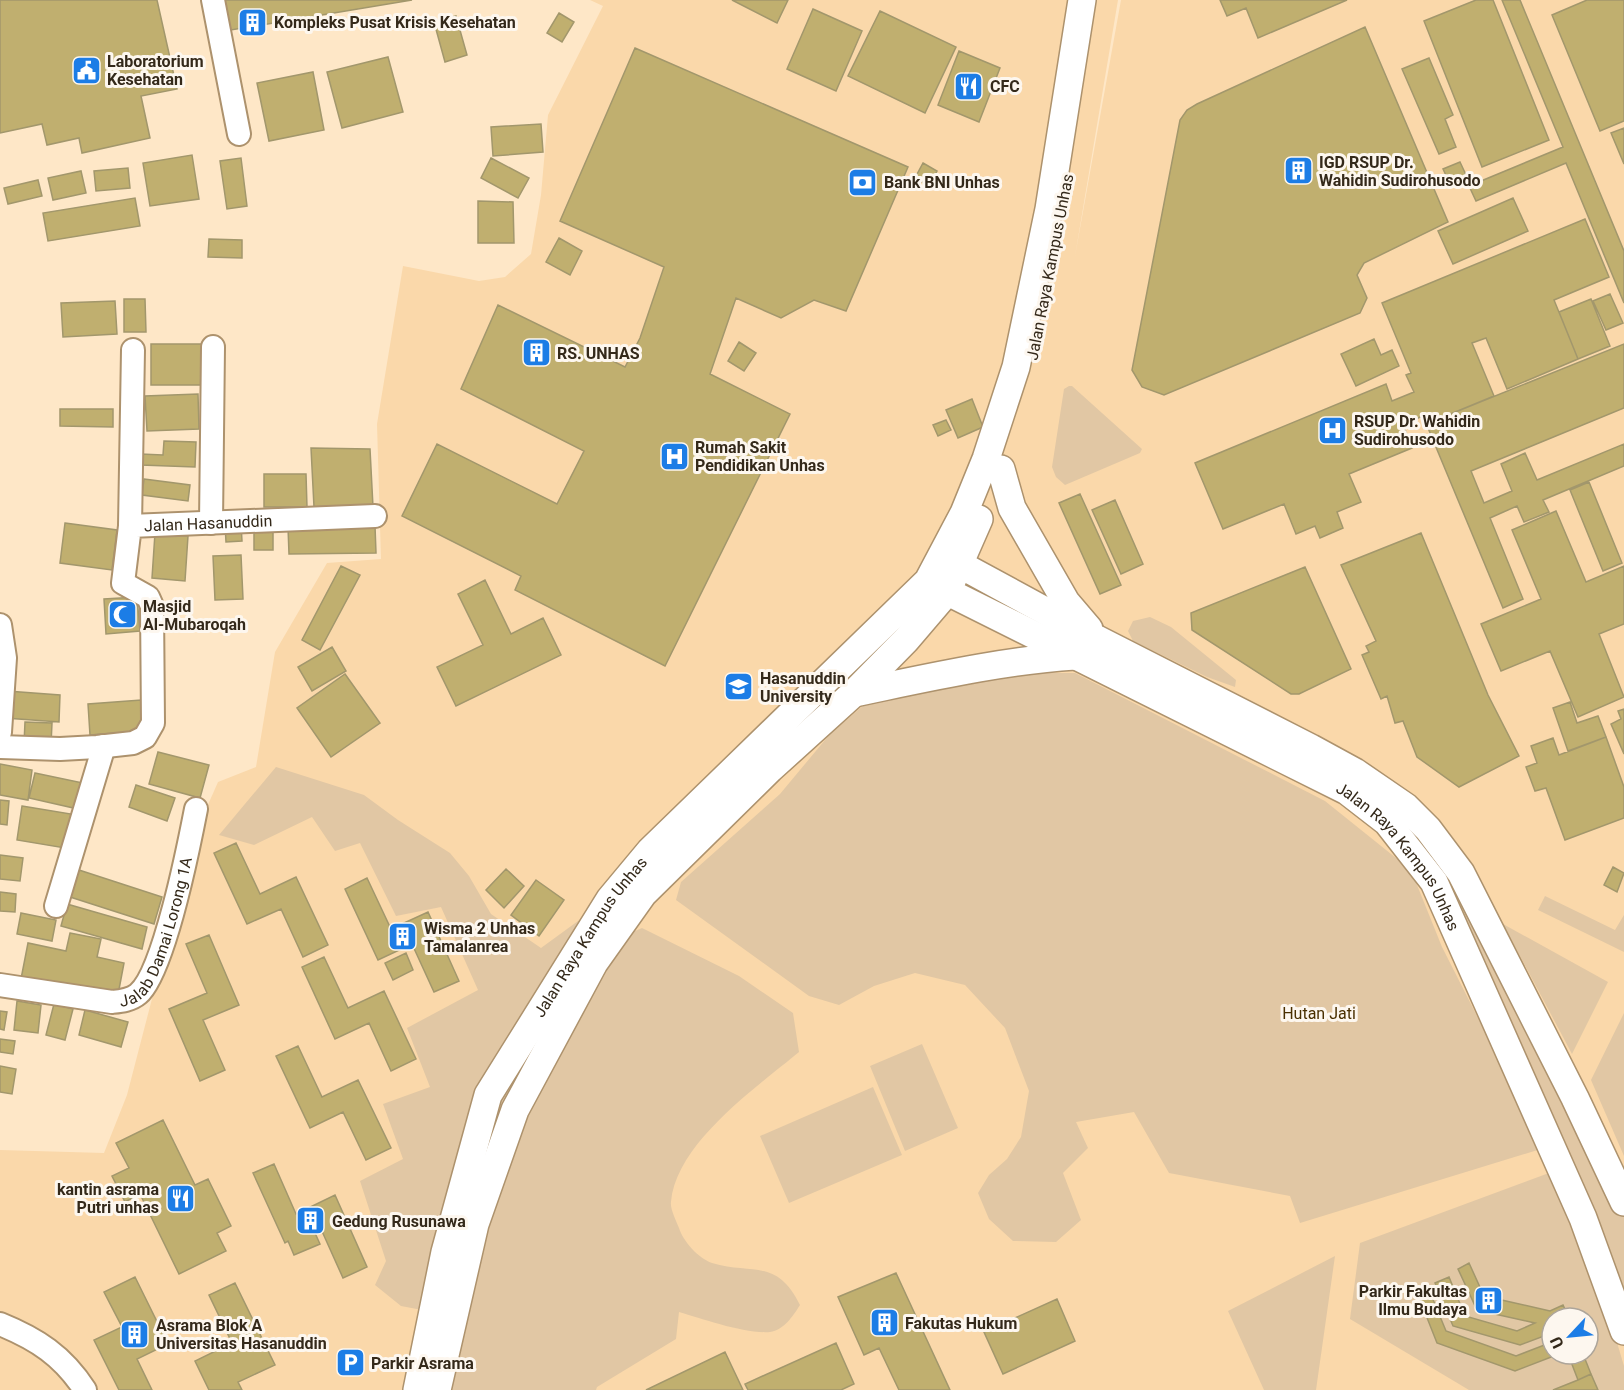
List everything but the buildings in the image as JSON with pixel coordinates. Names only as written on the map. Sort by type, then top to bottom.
[{"type":"street","points":[[213,0],[239,134]]},
{"type":"street","name":"Jalan Raya Kampus Unhas","points":[[417,1390],[445,1252],[488,1095],[610,899],[770,769],[854,693],[906,639],[1001,469],[1031,336],[1075,83],[1082,37],[1082,0]]},
{"type":"street","name":"Jalan Raya Kampus Unhas","points":[[1082,37],[1095,0]]},
{"type":"street","name":"Jalan Raya Kampus Unhas","points":[[951,559],[964,513],[986,459],[1016,367],[1031,336]]},
{"type":"street","points":[[211,523],[213,347]]},
{"type":"street","points":[[130,526],[133,350]]},
{"type":"street","points":[[1001,469],[1012,508],[1066,602],[1087,648]]},
{"type":"street","name":"Jalan Hasanuddin","points":[[0,747],[60,749],[122,745],[141,740],[153,723],[152,603],[148,597],[126,587],[123,582],[130,526],[375,516]]},
{"type":"street","points":[[951,559],[1087,648]]},
{"type":"street","name":"Jalan Raya Kampus Unhas","points":[[937,587],[1087,648],[1355,772],[1406,807],[1428,829],[1461,873],[1575,1098],[1624,1202]]},
{"type":"street","name":"Jalan Raya Kampus Unhas","points":[[437,1390],[475,1224],[514,1110],[594,963],[643,894],[658,862],[937,587]]},
{"type":"street","points":[[0,625],[5,658],[0,732]]},
{"type":"street","points":[[854,693],[1087,648]]},
{"type":"street","name":"Jalan Raya Kampus Unhas","points":[[1087,648],[1347,791],[1387,822],[1408,845],[1434,882],[1583,1218],[1624,1331]]},
{"type":"street","points":[[56,906],[104,746]]},
{"type":"street","name":"Jalab Damai Lorong 1A","points":[[0,985],[112,1002],[128,1000],[139,994],[149,980],[168,925],[180,886],[196,809]]},
{"type":"street","points":[[1583,1218],[1624,1202]]},
{"type":"street","points":[[0,1324],[22,1333],[53,1351],[72,1370],[85,1390]]},
{"type":"shaded area","name":"Hasanuddin University","points":[[590,0],[1118,0],[1075,256],[1121,0],[1624,0],[1624,1390],[0,1390],[0,1150],[104,1153],[127,1095],[160,968],[207,807],[218,782],[256,767],[275,652],[327,563],[381,559],[377,424],[403,266],[479,281],[505,277],[531,254],[541,195],[548,115],[603,6]]},
{"type":"green space","points":[[1072,386],[1142,449],[1140,453],[1065,485],[1056,477],[1052,467],[1064,389]]},
{"type":"green space","points":[[1150,617],[1171,627],[1236,680],[1235,687],[1207,677],[1133,641],[1128,631],[1133,621]]},
{"type":"green space","name":"Hutan Jati","points":[[1000,673],[1075,673],[1325,801],[1411,870],[1442,947],[1544,1148],[1300,1223],[1290,1196],[1169,1173],[1134,1112],[1076,1122],[1088,1148],[1063,1173],[1081,1220],[1056,1242],[1013,1241],[989,1219],[978,1193],[989,1175],[1007,1159],[1021,1137],[1029,1091],[1005,1028],[965,985],[915,973],[874,986],[839,1005],[809,996],[676,900],[681,882],[780,794],[830,734],[871,699],[951,687]]},
{"type":"green space","points":[[276,767],[364,795],[450,853],[469,876],[491,914],[541,948],[589,913],[561,1000],[443,1314],[401,1306],[375,1285],[386,1261],[360,1181],[403,1159],[383,1104],[430,1087],[407,1028],[478,990],[441,907],[396,916],[360,843],[335,851],[312,817],[254,845],[219,835]]},
{"type":"green space","points":[[1414,831],[1437,852],[1512,988],[1624,1216],[1624,1305],[1408,838]]},
{"type":"green space","points":[[1545,896],[1615,930],[1624,915],[1624,952],[1538,910]]},
{"type":"green space","points":[[1503,924],[1608,982],[1572,1054]]},
{"type":"green space","points":[[642,928],[739,976],[793,1013],[799,1052],[741,1099],[703,1138],[687,1159],[676,1180],[671,1205],[681,1233],[702,1257],[712,1263],[773,1274],[791,1290],[800,1305],[784,1325],[770,1332],[737,1328],[679,1312],[676,1339],[597,1387],[596,1390],[447,1390],[451,1349],[500,1179],[564,1034],[624,936]]},
{"type":"green space","points":[[1624,1013],[1624,1156],[1591,1080]]},
{"type":"green space","points":[[922,1044],[958,1128],[905,1151],[870,1066]]},
{"type":"green space","points":[[873,1087],[902,1155],[789,1203],[760,1136]]},
{"type":"green space","points":[[1557,1170],[1594,1265],[1624,1366],[1624,1390],[1469,1390],[1350,1319],[1360,1243]]},
{"type":"green space","points":[[1335,1256],[1316,1390],[1264,1390],[1228,1311]]},
{"type":"place","name":"Kompleks Pusat Krisis Kesehatan","points":[[253,22]]},
{"type":"place","name":"Laboratorium Kesehatan","points":[[86,70]]},
{"type":"place","name":"CFC","points":[[969,86]]},
{"type":"place","name":"IGD RSUP Dr. Wahidin Sudirohusodo","points":[[1298,171]]},
{"type":"place","name":"Bank BNI Unhas","points":[[863,182]]},
{"type":"place","name":"RS. UNHAS","points":[[536,353]]},
{"type":"place","name":"RSUP Dr. Wahidin Sudirohusodo","points":[[1333,430]]},
{"type":"place","name":"Rumah Sakit Pendidikan Unhas","points":[[674,456]]},
{"type":"place","name":"Masjid Al-Mubaroqah","points":[[122,615]]},
{"type":"place","name":"Hasanuddin University","points":[[739,687]]},
{"type":"place","name":"Wisma 2 Unhas Tamalanrea","points":[[403,937]]},
{"type":"place","name":"kantin asrama Putri unhas","points":[[180,1198]]},
{"type":"place","name":"Gedung Rusunawa","points":[[311,1221]]},
{"type":"place","name":"Parkir Fakultas Ilmu Budaya","points":[[1488,1300]]},
{"type":"place","name":"Fakutas Hukum","points":[[884,1323]]},
{"type":"place","name":"Asrama Blok A Universitas Hasanuddin","points":[[135,1334]]},
{"type":"place","name":"Parkir Asrama","points":[[350,1363]]}]
